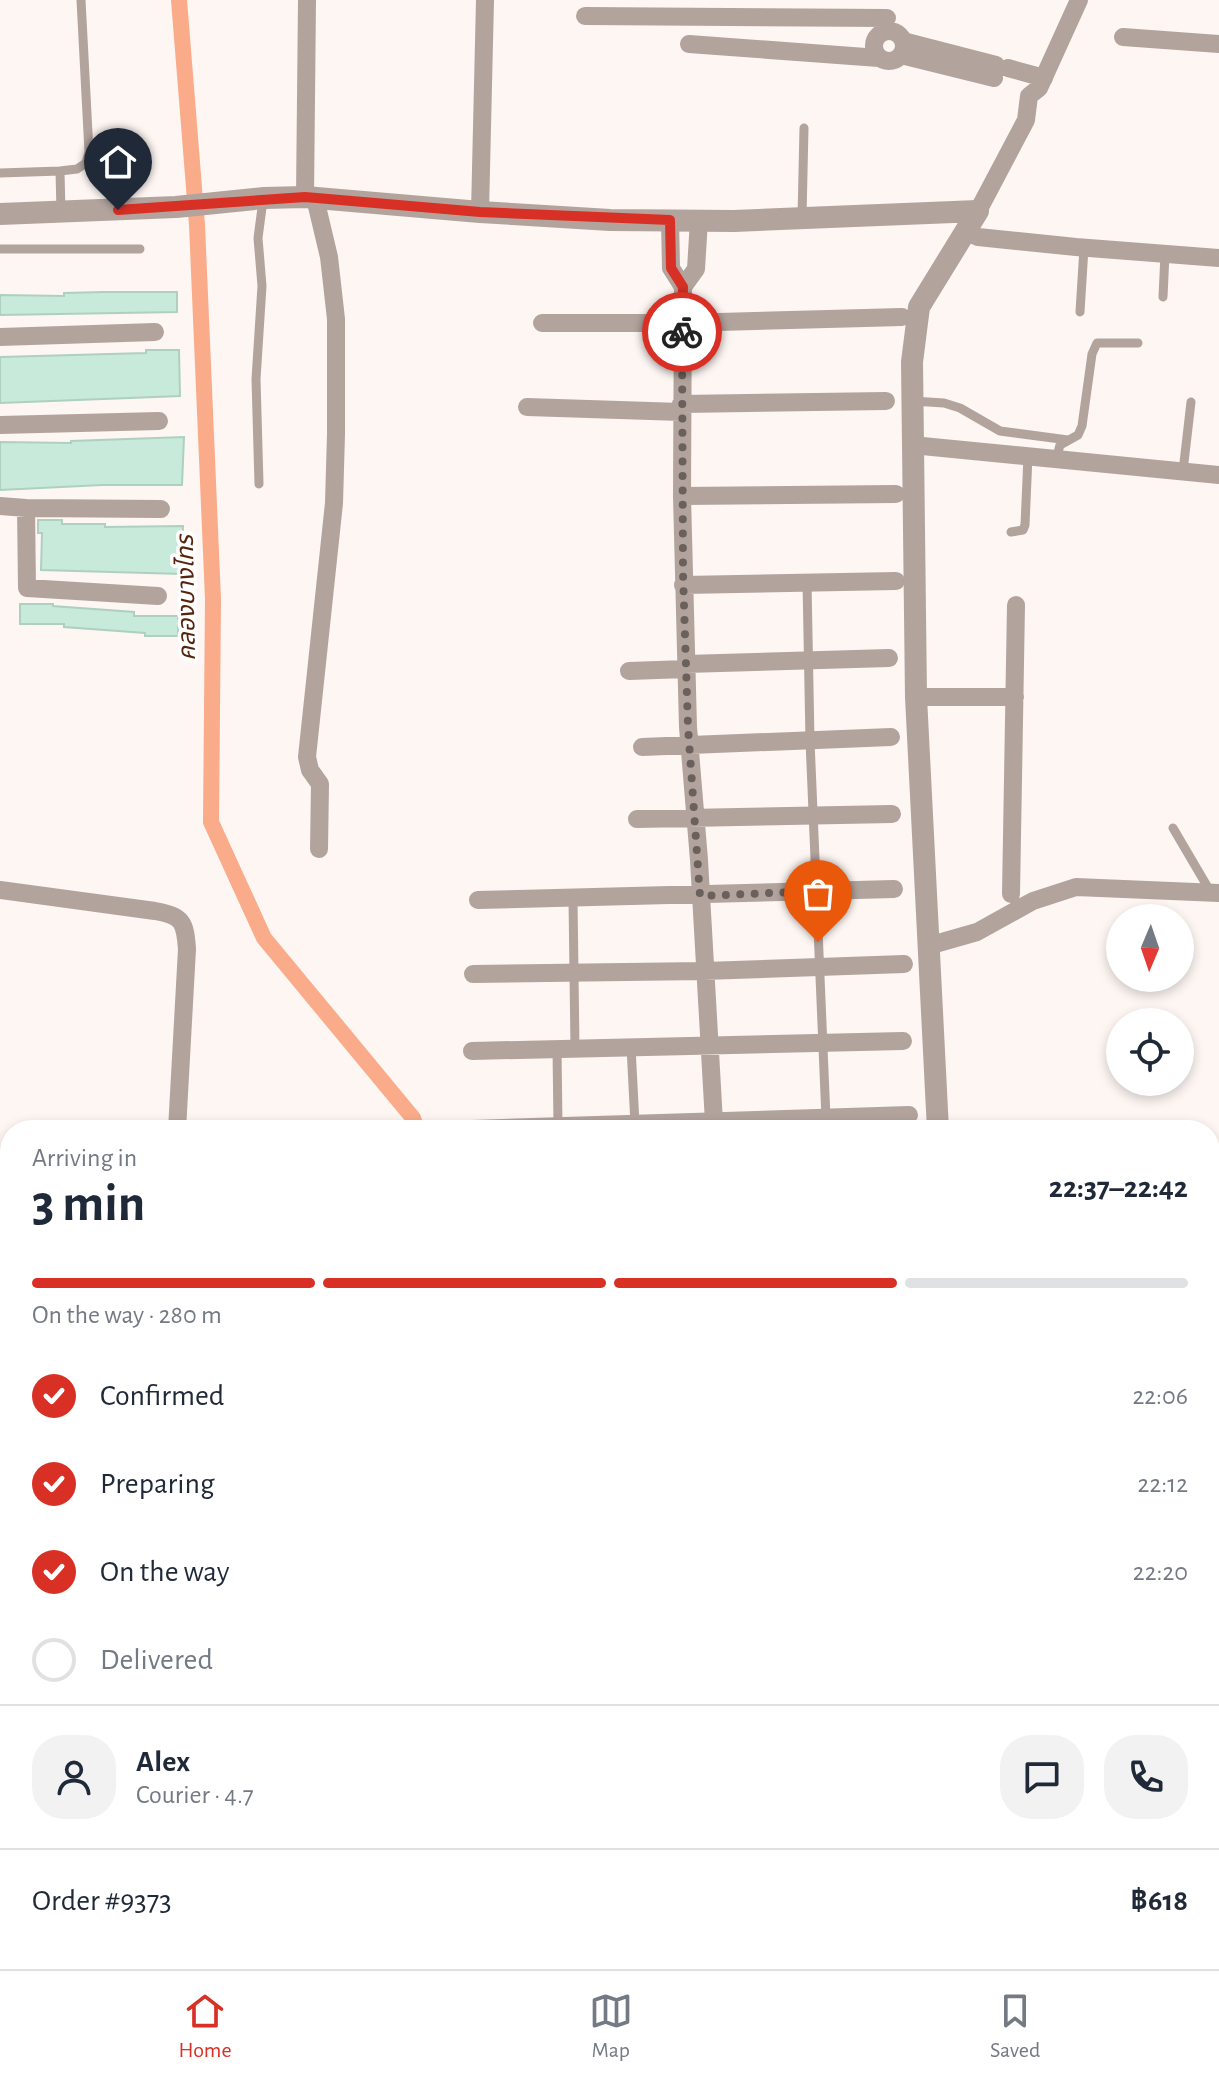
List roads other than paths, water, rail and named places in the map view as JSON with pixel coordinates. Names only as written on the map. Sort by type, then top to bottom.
[{"type":"street","points":[[307,0],[310,198],[329,257],[336,319],[334,503],[307,743],[310,770],[320,784],[319,849]]},
{"type":"street","points":[[480,212],[485,0]]},
{"type":"street","points":[[937,1120],[916,697],[912,362],[919,307],[966,232],[1026,120],[1029,96],[1041,83],[1079,0]]},
{"type":"street","points":[[585,16],[893,29],[994,71],[1041,83]]},
{"type":"street","points":[[689,44],[894,60],[893,29]]},
{"type":"street","points":[[879,58],[873,44],[877,37],[893,29]]},
{"type":"street","points":[[1123,37],[1219,44]]},
{"type":"street","points":[[0,214],[176,207],[264,198],[310,198],[480,212],[670,220],[978,211]]},
{"type":"street","points":[[670,220],[671,268],[683,287],[683,585],[689,747],[714,1120]]},
{"type":"street","points":[[683,287],[696,269],[699,220]]},
{"type":"street","points":[[966,232],[978,237],[1084,248],[1219,258]]},
{"type":"street","points":[[542,323],[902,317]]},
{"type":"street","points":[[0,337],[155,332]]},
{"type":"street","points":[[527,407],[681,408],[886,401]]},
{"type":"street","points":[[0,425],[159,421]]},
{"type":"street","points":[[912,445],[1219,475]]},
{"type":"street","points":[[682,496],[896,494]]},
{"type":"street","points":[[0,506],[161,509]]},
{"type":"street","points":[[26,508],[27,588],[158,596]]},
{"type":"street","points":[[683,585],[896,581]]},
{"type":"street","points":[[1011,894],[1016,605]]},
{"type":"street","points":[[629,671],[889,658]]},
{"type":"street","points":[[916,697],[1015,697]]},
{"type":"street","points":[[642,747],[891,737]]},
{"type":"street","points":[[637,819],[892,814]]},
{"type":"street","points":[[928,946],[977,932],[1033,901],[1076,887],[1215,893]]},
{"type":"street","points":[[478,900],[894,889]]},
{"type":"street","points":[[0,890],[155,911],[180,919],[185,927],[187,949],[178,1120]]},
{"type":"street","points":[[473,974],[904,964]]},
{"type":"street","points":[[472,1051],[903,1041]]},
{"type":"street","points":[[789,1120],[909,1115]]},
{"type":"lane","points":[[0,173],[60,171],[77,169],[86,163],[89,152],[81,0]]},
{"type":"lane","points":[[802,217],[804,128]]},
{"type":"lane","points":[[60,171],[61,212]]},
{"type":"lane","points":[[259,484],[256,379],[262,286],[258,238],[264,198]]},
{"type":"lane","points":[[1080,312],[1084,248]]},
{"type":"lane","points":[[0,249],[140,249]]},
{"type":"lane","points":[[1163,297],[1165,254]]},
{"type":"lane","points":[[1056,460],[1060,445],[1078,435],[1082,426],[1092,354],[1097,343],[1138,343]]},
{"type":"lane","points":[[912,401],[944,403],[960,408],[1000,431],[1068,440]]},
{"type":"lane","points":[[1183,471],[1191,402]]},
{"type":"lane","points":[[1011,532],[1023,530],[1025,525],[1028,456]]},
{"type":"lane","points":[[807,582],[810,741],[826,1119]]},
{"type":"lane","points":[[1173,828],[1215,893]]},
{"type":"lane","points":[[559,1120],[576,973],[573,898]]},
{"type":"lane","points":[[631,1047],[635,1120]]},
{"type":"waterway","name":"คลองบางไทร","points":[[179,0],[197,225],[213,599],[211,822],[264,938],[414,1120]]}]
